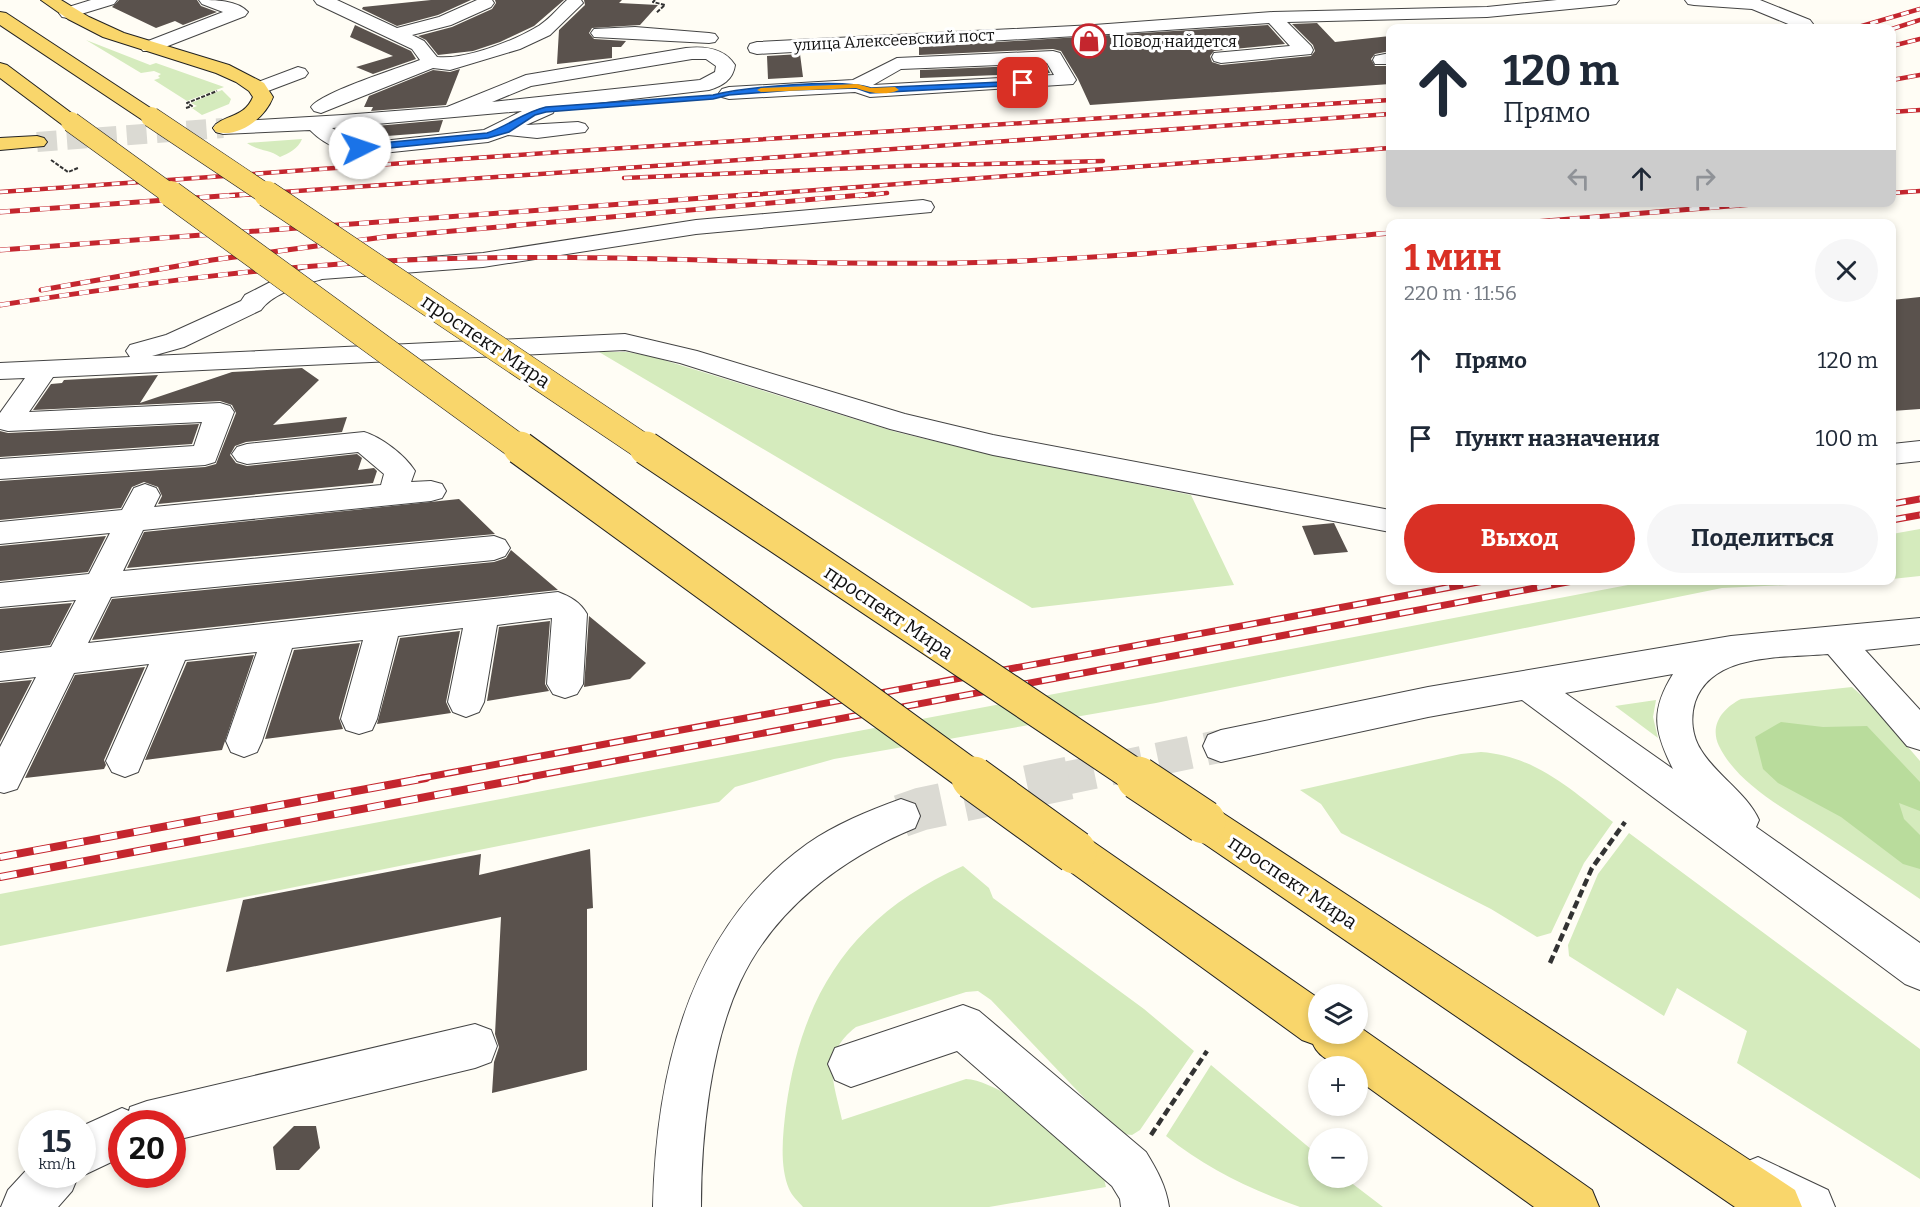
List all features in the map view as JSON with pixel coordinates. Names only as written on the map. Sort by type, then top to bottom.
[{"type":"main road","points":[[50,0],[68,13],[119,37],[238,74],[260,88],[263,97],[256,111],[224,128]]},
{"type":"main road","name":"проспект Мира","points":[[0,17],[1778,1207]]},
{"type":"main road","points":[[0,69],[1075,852],[1308,1017]]},
{"type":"main road","points":[[0,144],[37,142]]},
{"type":"main road","points":[[1345,1044],[1575,1207]]},
{"type":"street","points":[[68,13],[108,0]]},
{"type":"street","points":[[149,47],[239,12],[208,0]]},
{"type":"street","points":[[322,0],[418,45],[431,62]]},
{"type":"street","name":"улица Алексеевский пост","points":[[319,116],[336,143],[360,148],[488,136],[506,130],[532,113],[546,109],[713,97],[729,93],[744,86],[753,78],[751,45],[1094,30],[1274,16],[1487,12],[1610,0]]},
{"type":"street","points":[[1694,0],[1762,2],[1804,24]]},
{"type":"street","points":[[395,34],[445,21],[485,3]]},
{"type":"street","points":[[319,116],[345,95],[431,62],[450,64],[514,45],[544,32],[573,3]]},
{"type":"street","points":[[1487,12],[1504,24]]},
{"type":"street","points":[[1221,57],[1304,50],[1274,16]]},
{"type":"street","points":[[600,33],[634,32],[723,40]]},
{"type":"street","points":[[224,128],[319,116],[454,111],[702,87],[722,77],[726,71],[726,65],[714,55],[686,54],[526,81],[454,111]]},
{"type":"street","points":[[729,93],[857,86],[870,91],[1066,80],[1053,57],[897,64],[857,86]]},
{"type":"street","points":[[260,88],[298,72]]},
{"type":"street","points":[[506,130],[537,132],[578,128]]},
{"type":"street","points":[[94,365],[175,341],[252,305],[254,300],[293,280],[320,272],[483,260],[696,227],[923,207]]},
{"type":"street","points":[[0,371],[625,342],[688,357],[900,422],[993,445],[1386,520]]},
{"type":"street","points":[[0,469],[205,455],[220,412],[8,422],[46,368]]},
{"type":"street","points":[[247,454],[364,442],[400,471],[393,494]]},
{"type":"street","points":[[1896,454],[1920,451]]},
{"type":"street","points":[[0,533],[140,507],[431,490]]},
{"type":"street","points":[[4,777],[140,507]]},
{"type":"street","points":[[0,595],[494,548]]},
{"type":"street","points":[[0,667],[558,605],[570,614],[565,684]]},
{"type":"street","points":[[466,702],[482,614]]},
{"type":"street","points":[[359,719],[384,625]]},
{"type":"street","points":[[1221,746],[1428,702],[1731,650],[1920,631]]},
{"type":"street","points":[[244,741],[279,636]]},
{"type":"street","points":[[1835,639],[1920,735]]},
{"type":"street","points":[[126,761],[173,648]]},
{"type":"street","points":[[1731,650],[1703,663],[1687,679],[1678,697],[1673,716],[1677,740],[1694,770],[1712,792],[1805,886]]},
{"type":"street","points":[[1529,686],[1916,967]]},
{"type":"street","points":[[677,1207],[683,1123],[692,1072],[706,1017],[724,968],[765,909],[804,868],[839,844],[882,822],[901,816]]},
{"type":"street","points":[[851,1064],[963,1027],[1129,1169],[1143,1193],[1145,1207]]},
{"type":"street","points":[[186,1115],[475,1046]]},
{"type":"street","points":[[1697,1151],[1811,1207]]},
{"type":"street","points":[[25,1207],[42,1188]]},
{"type":"path","points":[[186,108],[192,106],[187,103],[223,88]]},
{"type":"path","points":[[53,160],[68,172],[78,168]]},
{"type":"path","points":[[1550,963],[1592,868],[1625,822]]},
{"type":"path","points":[[1156,1128],[1207,1051]]},
{"type":"green space","points":[[86,40],[150,65],[156,63],[224,87],[187,101],[154,80],[160,78],[158,76],[161,74],[154,71],[141,73]]},
{"type":"green space","points":[[222,90],[231,99],[229,104],[202,115],[192,108],[197,106],[191,103]]},
{"type":"green space","points":[[302,139],[296,148],[280,157],[247,143]]},
{"type":"green space","points":[[599,352],[627,352],[654,357],[896,432],[988,454],[1191,495],[1234,585],[1032,608]]},
{"type":"green space","points":[[1920,529],[1920,576],[1896,579],[1896,533]]},
{"type":"green space","points":[[1628,585],[1788,585],[1722,588],[1156,703],[834,759],[735,787],[719,802],[0,946],[0,894]]},
{"type":"green space","points":[[1852,687],[1869,702],[1920,761],[1920,899],[1750,784],[1727,760],[1716,738],[1717,724],[1723,712],[1741,699]]},
{"type":"green space","points":[[1656,700],[1653,717],[1658,738],[1615,706]]},
{"type":"green space","points":[[1781,722],[1823,727],[1867,726],[1920,782],[1920,811],[1899,803],[1904,819],[1920,835],[1920,869],[1903,864],[1841,817],[1778,783],[1763,769],[1755,737]]},
{"type":"green space","points":[[1481,752],[1501,755],[1536,767],[1552,776],[1613,822],[1584,863],[1551,933],[1537,937],[1491,909],[1341,833],[1321,804],[1300,790],[1461,754]]},
{"type":"green space","points":[[1629,833],[1920,1049],[1920,1179],[1737,1063],[1747,1031],[1677,988],[1664,1016],[1569,956],[1568,945],[1598,874]]},
{"type":"green space","points":[[963,866],[989,888],[993,898],[1144,1009],[1194,1051],[1140,1130],[1132,1135],[1123,1134],[1109,1124],[991,1000],[978,991],[966,992],[856,1027],[845,1037],[838,1048],[832,1070],[842,1120],[966,1079],[981,1082],[1019,1102],[1060,1131],[1092,1161],[1103,1175],[1106,1187],[989,1207],[803,1207],[792,1194],[786,1180],[783,1159],[784,1128],[794,1066],[805,1028],[820,993],[840,961],[863,933],[892,908],[925,885]]},
{"type":"green space","points":[[1211,1065],[1308,1147],[1308,1188],[1358,1188],[1383,1207],[1300,1207],[1230,1177],[1181,1148],[1166,1136]]},
{"type":"building","points":[[119,0],[197,0],[201,6],[217,12],[183,25],[175,21],[156,28],[112,7]]},
{"type":"building","points":[[431,0],[471,0],[438,15],[397,26],[362,9],[363,7]]},
{"type":"building","points":[[495,0],[564,0],[534,26],[500,42],[473,51],[438,55],[426,40],[418,36],[452,27],[492,9],[496,3]]},
{"type":"building","points":[[584,0],[622,0],[619,3],[658,5],[640,25],[592,28],[589,33],[594,39],[626,41],[621,47],[612,47],[612,58],[557,64],[559,30],[585,5]]},
{"type":"building","points":[[1317,23],[1335,42],[1386,36],[1386,52],[1375,54],[1371,59],[1375,66],[1386,66],[1386,84],[1090,105],[1061,51],[1053,49],[919,55],[919,47],[1268,25],[1285,44],[1214,51],[1210,56],[1212,62],[1221,65],[1311,56],[1315,51],[1313,45],[1292,24]]},
{"type":"building","points":[[355,25],[411,51],[416,59],[373,74],[356,67],[393,56],[350,37]]},
{"type":"building","points":[[800,54],[803,77],[768,79],[767,56]]},
{"type":"building","points":[[1046,65],[1050,73],[920,78],[920,70]]},
{"type":"building","points":[[460,69],[446,105],[371,111],[373,107],[364,107],[369,96],[433,70],[450,72]]},
{"type":"building","points":[[443,120],[439,132],[361,138],[365,127]]},
{"type":"building","points":[[1920,297],[1920,409],[1896,411],[1896,300]]},
{"type":"building","points":[[302,368],[319,380],[273,425],[347,417],[342,432],[246,442],[235,446],[230,455],[236,463],[247,466],[357,454],[362,458],[358,470],[374,468],[377,471],[373,483],[158,504],[162,496],[158,487],[144,482],[132,487],[121,508],[0,520],[0,481],[205,467],[216,464],[236,413],[232,405],[220,401],[33,410],[51,384],[62,383],[64,380],[158,375],[140,403],[232,372]]},
{"type":"building","points":[[199,424],[192,444],[0,457],[0,431],[8,433]]},
{"type":"building","points":[[459,499],[495,534],[127,568],[144,532]]},
{"type":"building","points":[[1334,523],[1348,552],[1314,555],[1302,526]]},
{"type":"building","points":[[106,536],[88,572],[0,581],[0,546]]},
{"type":"building","points":[[511,550],[558,590],[92,640],[112,599],[494,562],[506,558]]},
{"type":"building","points":[[72,603],[50,645],[0,651],[0,609]]},
{"type":"building","points":[[589,616],[646,663],[630,679],[584,687]]},
{"type":"building","points":[[550,621],[545,684],[549,691],[487,701],[499,627]]},
{"type":"building","points":[[460,631],[446,702],[451,713],[377,724],[400,638]]},
{"type":"building","points":[[360,643],[339,718],[343,729],[265,739],[294,650]]},
{"type":"building","points":[[254,655],[222,750],[145,760],[187,662]]},
{"type":"building","points":[[145,667],[104,760],[106,765],[104,769],[25,778],[75,675]]},
{"type":"building","points":[[32,680],[0,742],[0,683]]},
{"type":"building","points":[[590,849],[593,908],[587,909],[587,1070],[492,1093],[494,1062],[499,1047],[495,1034],[501,917],[226,972],[243,900],[481,854],[479,875]]},
{"type":"building","points":[[294,1126],[316,1126],[320,1148],[299,1170],[276,1170],[273,1147]]},
{"type":"tunnel","points":[[37,142],[223,128]]},
{"type":"tunnel","points":[[1062,779],[1221,746]]},
{"type":"tunnel","points":[[901,816],[921,809],[1069,778]]},
{"type":"railway","points":[[1869,24],[1920,9]]},
{"type":"railway","points":[[1896,28],[1920,20]]},
{"type":"railway","points":[[1896,45],[1920,39]]},
{"type":"railway","points":[[1896,79],[1920,75]]},
{"type":"railway","points":[[0,192],[560,152],[1386,100]]},
{"type":"railway","points":[[1896,112],[1920,110]]},
{"type":"railway","points":[[227,196],[1386,114]]},
{"type":"railway","points":[[736,196],[1386,148]]},
{"type":"railway","points":[[624,178],[904,166],[1103,161]]},
{"type":"railway","points":[[1896,193],[1920,191]]},
{"type":"railway","points":[[860,196],[887,193]]},
{"type":"railway","points":[[0,212],[249,194]]},
{"type":"railway","points":[[0,250],[757,194]]},
{"type":"railway","points":[[41,290],[212,260],[384,237],[873,194]]},
{"type":"railway","points":[[1571,219],[1718,207]]},
{"type":"railway","points":[[0,305],[107,289],[269,270],[432,259],[563,258],[957,263],[1120,255],[1386,233]]},
{"type":"railway","points":[[1896,503],[1920,499]]},
{"type":"railway","points":[[1896,519],[1920,515]]},
{"type":"railway","points":[[417,779],[1462,585]]},
{"type":"railway","points":[[519,779],[1551,585]]},
{"type":"railway","points":[[0,857],[426,778]]},
{"type":"railway","points":[[0,877],[527,778]]},
{"type":"slow traffic","points":[[761,90],[857,86],[870,91],[895,90]]},
{"type":"place","name":"Повод найдется","points":[[1089,41]]},
{"type":"route","points":[[360,148],[488,136],[506,130],[532,113],[546,109],[713,97],[729,93],[792,88],[857,86],[870,91],[1023,83]]}]
